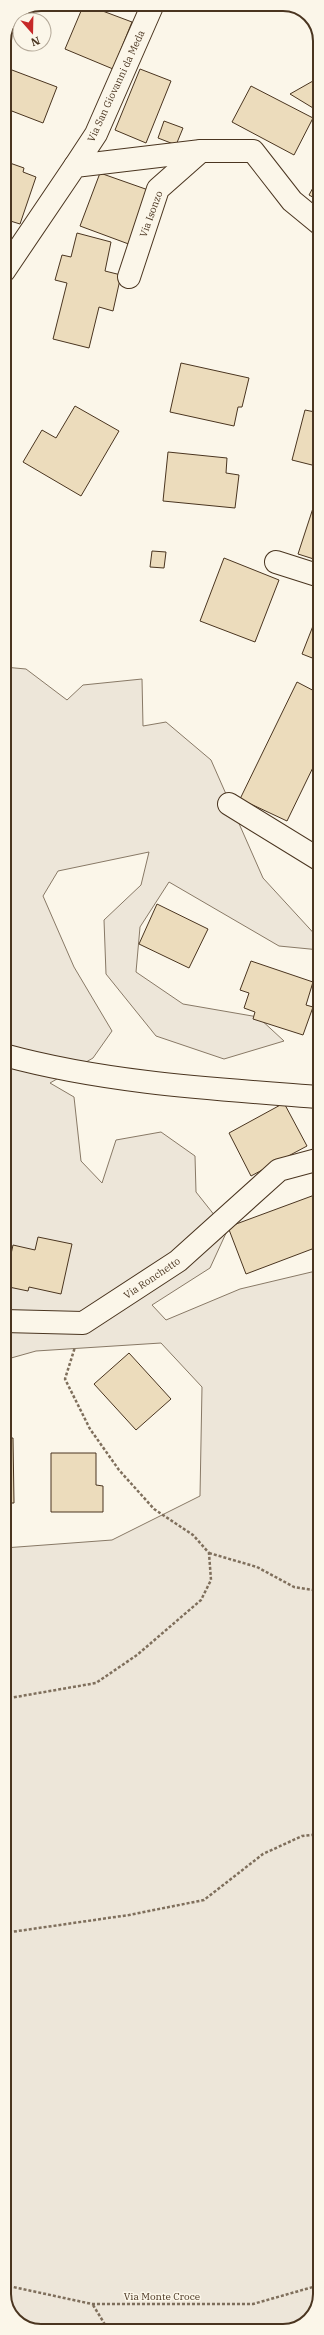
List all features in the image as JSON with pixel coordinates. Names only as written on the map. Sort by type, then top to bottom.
[{"type":"street","name":"Via San Giovanni da Meda","points":[[11,261],[96,134],[150,11]]},
{"type":"street","points":[[96,134],[129,159]]},
{"type":"street","points":[[75,166],[201,151],[253,151],[292,201],[313,218]]},
{"type":"street","name":"Via Isonzo","points":[[129,277],[158,189],[201,151]]},
{"type":"street","points":[[276,562],[313,574]]},
{"type":"street","points":[[229,804],[313,856]]},
{"type":"street","points":[[11,1057],[44,1066],[197,1088],[313,1096]]},
{"type":"street","name":"Via Ronchetto","points":[[84,1323],[178,1261],[279,1170],[313,1160]]},
{"type":"street","points":[[11,1321],[84,1323]]},
{"type":"path","points":[[84,1323],[65,1379],[90,1429],[119,1470],[154,1509],[193,1536],[209,1553],[257,1567],[294,1587],[313,1590]]},
{"type":"path","points":[[11,1698],[96,1683],[137,1655],[201,1600],[211,1580],[209,1553]]},
{"type":"path","points":[[11,1932],[129,1915],[204,1900],[263,1854],[302,1836],[313,1835]]},
{"type":"path","name":"Via Monte Croce","points":[[11,2287],[92,2304],[253,2304],[313,2287]]},
{"type":"path","points":[[92,2304],[105,2324]]},
{"type":"shaded area","points":[[11,668],[26,669],[67,700],[83,685],[142,679],[143,726],[166,722],[211,760],[263,878],[313,932],[313,949],[279,946],[169,882],[140,927],[136,972],[183,1004],[258,1017],[284,1041],[224,1059],[156,1036],[106,974],[104,920],[141,885],[149,852],[58,871],[43,896],[74,967],[112,1031],[93,1058],[50,1083],[74,1097],[81,1161],[102,1183],[116,1140],[161,1132],[195,1156],[196,1192],[227,1231],[210,1268],[152,1305],[166,1320],[240,1289],[313,1272],[313,2294],[311,2305],[306,2314],[298,2320],[287,2324],[39,2324],[30,2322],[21,2317],[15,2309],[11,2298],[11,1547],[112,1540],[200,1496],[202,1387],[161,1343],[36,1351],[11,1358]]},
{"type":"building","points":[[81,11],[103,11],[132,22],[113,69],[65,49]]},
{"type":"building","points":[[140,69],[171,81],[146,143],[115,130]]},
{"type":"building","points":[[11,70],[57,87],[43,123],[11,111]]},
{"type":"building","points":[[313,81],[313,108],[290,94]]},
{"type":"building","points":[[251,86],[313,118],[294,155],[232,122]]},
{"type":"building","points":[[164,121],[183,128],[176,145],[158,138]]},
{"type":"building","points":[[11,163],[24,168],[23,172],[36,177],[20,224],[11,221]]},
{"type":"building","points":[[100,173],[154,192],[134,246],[80,226]]},
{"type":"building","points":[[313,188],[313,197],[309,195]]},
{"type":"building","points":[[77,233],[111,242],[105,271],[121,275],[113,311],[99,307],[89,348],[53,339],[67,283],[55,280],[62,255],[71,257]]},
{"type":"building","points":[[181,363],[249,378],[242,407],[238,407],[234,426],[170,412]]},
{"type":"building","points":[[75,406],[119,431],[81,496],[23,462],[42,430],[56,438]]},
{"type":"building","points":[[305,410],[313,412],[313,465],[292,460]]},
{"type":"building","points":[[168,452],[227,458],[226,473],[239,475],[235,508],[163,501]]},
{"type":"building","points":[[313,508],[313,559],[298,554]]},
{"type":"building","points":[[152,551],[166,552],[164,568],[150,567]]},
{"type":"building","points":[[224,558],[279,580],[255,642],[200,621]]},
{"type":"building","points":[[313,626],[313,658],[302,654]]},
{"type":"building","points":[[297,682],[313,690],[313,767],[287,821],[240,799]]},
{"type":"building","points":[[157,904],[208,929],[189,968],[139,944]]},
{"type":"building","points":[[251,961],[313,982],[306,1005],[313,1007],[303,1035],[253,1019],[255,1012],[244,1008],[249,993],[240,990]]},
{"type":"building","points":[[284,1103],[307,1146],[251,1176],[229,1133]]},
{"type":"building","points":[[313,1196],[313,1249],[246,1274],[228,1227]]},
{"type":"building","points":[[38,1237],[72,1244],[61,1294],[29,1287],[28,1291],[11,1287],[11,1254],[13,1245],[35,1250]]},
{"type":"building","points":[[129,1353],[171,1399],[136,1430],[94,1384]]},
{"type":"building","points":[[11,1438],[13,1438],[14,1503],[11,1503]]},
{"type":"building","points":[[51,1453],[96,1453],[96,1485],[103,1486],[103,1512],[51,1512]]}]
